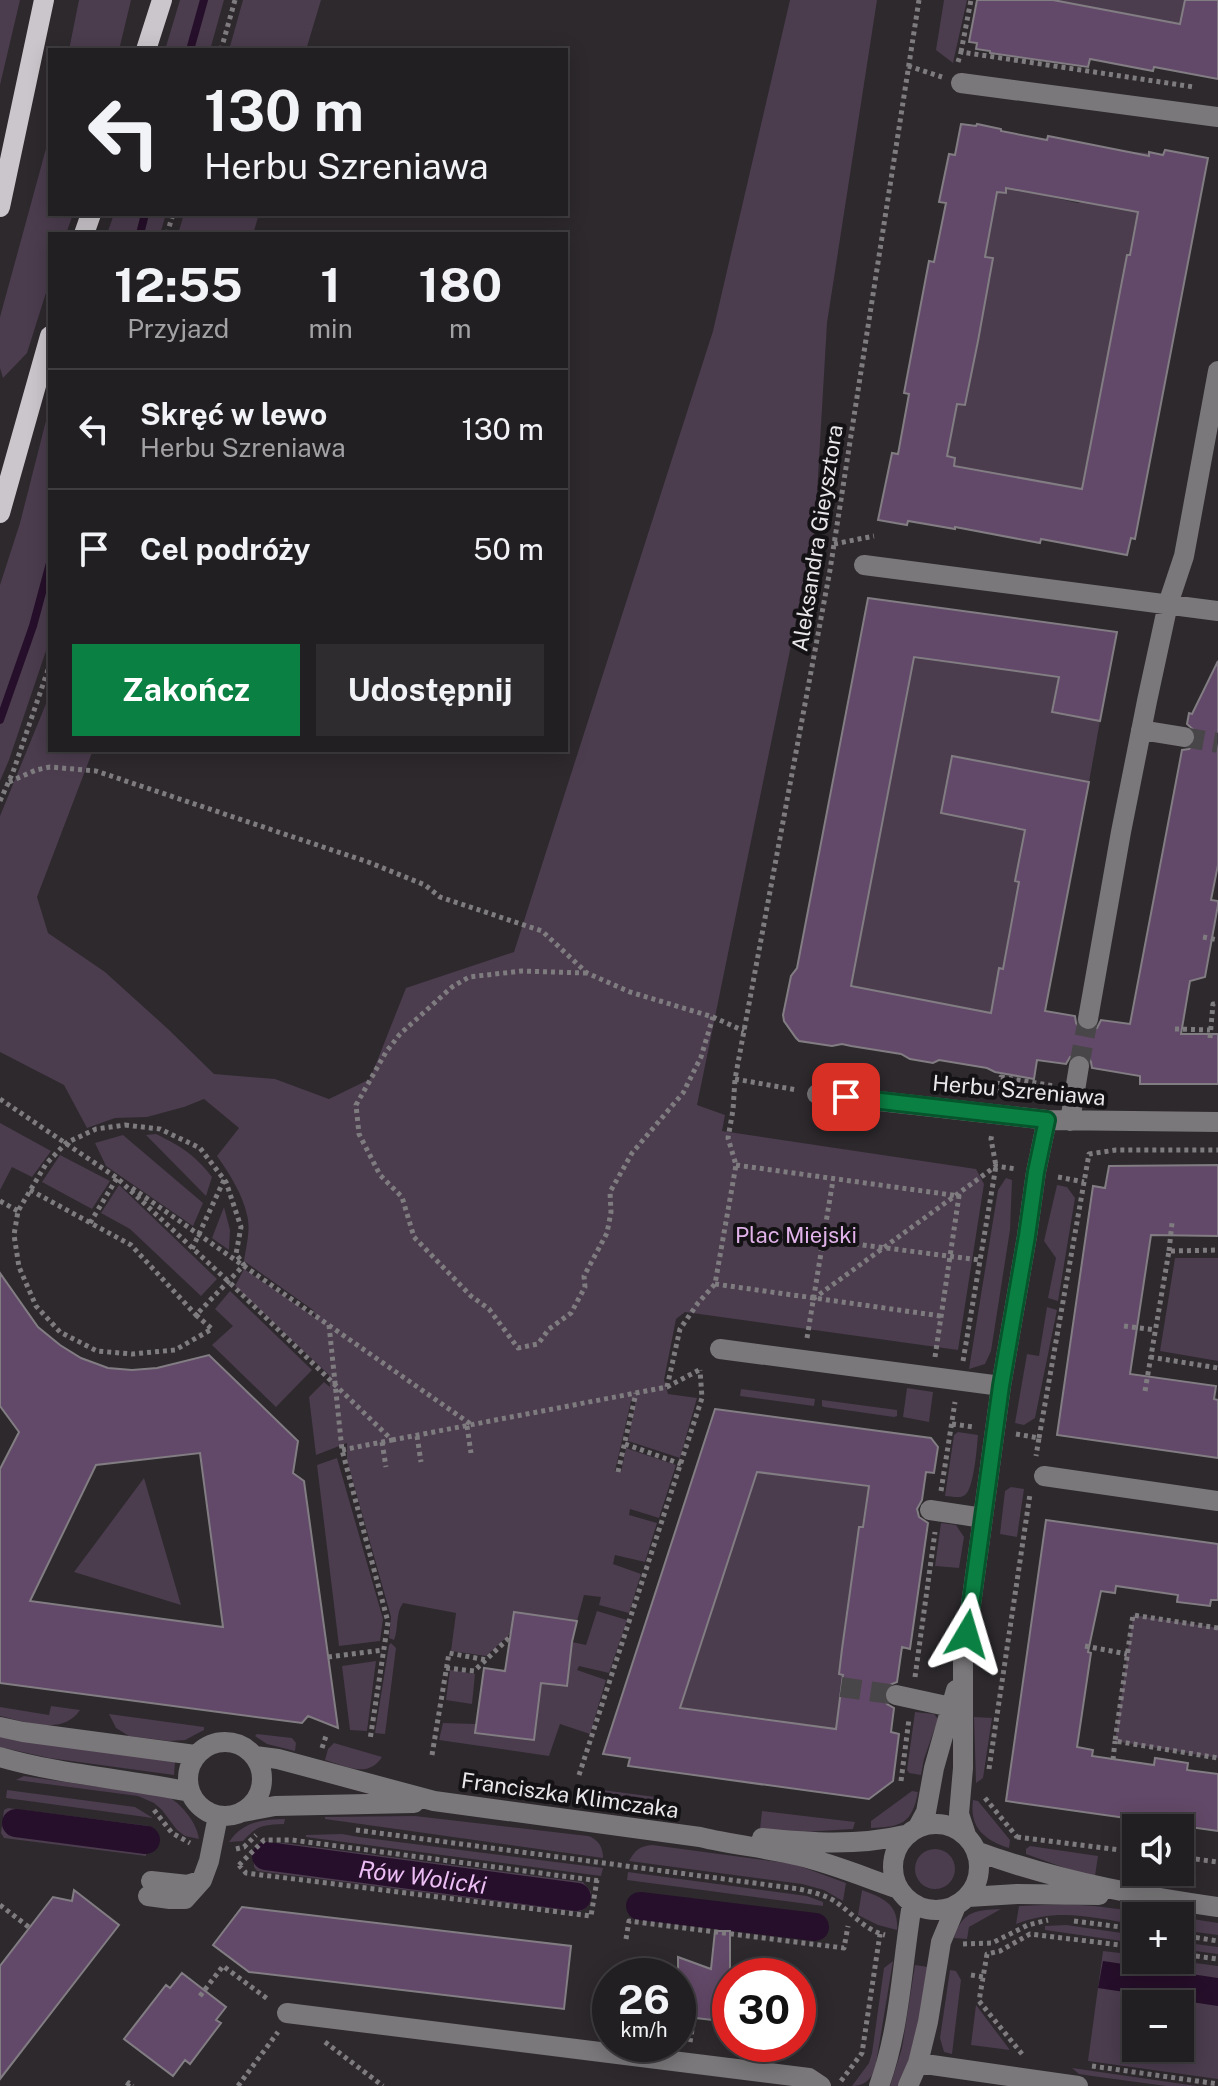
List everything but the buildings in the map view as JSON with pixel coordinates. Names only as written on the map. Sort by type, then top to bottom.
[{"type":"main road","points":[[0,207],[44,0]]},
{"type":"main road","points":[[147,48],[162,0]]},
{"type":"main road","points":[[0,513],[48,343]]},
{"type":"street","points":[[956,82],[1218,117]]},
{"type":"street","points":[[1088,1019],[1141,730],[1168,604],[1184,556],[1218,371]]},
{"type":"street","points":[[864,565],[1218,611]]},
{"type":"street","points":[[1141,730],[1184,737]]},
{"type":"street","points":[[1070,1121],[1079,1066]]},
{"type":"street","name":"Herbu Szreniawa","points":[[817,1094],[1047,1120],[1218,1122]]},
{"type":"street","points":[[1047,1120],[1001,1386],[963,1663],[934,1768],[926,1812],[895,1851],[892,1869],[896,1888],[912,1904],[926,1910],[942,1911],[962,1901],[1054,1893],[1143,1897],[1218,1907]]},
{"type":"street","points":[[720,1349],[1001,1386]]},
{"type":"street","points":[[1037,1476],[1218,1501]]},
{"type":"street","points":[[934,1511],[983,1518]]},
{"type":"street","points":[[908,2086],[918,2063],[928,2022],[941,1942],[962,1901],[977,1883],[979,1867],[959,1814],[963,1768],[963,1663]]},
{"type":"street","points":[[904,1697],[951,1707]]},
{"type":"street","points":[[0,1727],[195,1755]]},
{"type":"street","points":[[225,1741],[247,1748],[255,1756],[263,1777],[262,1788],[250,1807],[241,1813],[218,1816],[196,1803],[188,1779],[189,1766],[195,1755],[214,1743],[225,1741]]},
{"type":"street","name":"Franciszka Klimczaka","points":[[255,1756],[390,1784],[434,1801]]},
{"type":"street","points":[[0,1757],[64,1772],[190,1792]]},
{"type":"street","name":"Franciszka Klimczaka","points":[[241,1813],[275,1806],[387,1805],[434,1801],[700,1837],[798,1856],[840,1867],[896,1888]]},
{"type":"street","points":[[149,1888],[170,1899],[185,1899],[202,1880],[218,1816]]},
{"type":"street","points":[[912,1831],[930,1824],[943,1824],[955,1828],[971,1843],[1014,1864],[1143,1897]]},
{"type":"street","name":"Franciszka Klimczaka","points":[[700,1837],[739,1836],[859,1843],[912,1831]]},
{"type":"street","points":[[879,2086],[892,2040],[912,1904]]},
{"type":"street","points":[[284,2020],[809,2078],[821,2086]]},
{"type":"street","points":[[918,2063],[1078,2086]]},
{"type":"path","points":[[222,48],[235,0]]},
{"type":"path","name":"Aleksandra Gieysztora","points":[[715,1284],[736,1165],[728,1138],[735,1079],[834,544],[919,0]]},
{"type":"path","points":[[908,66],[956,82],[971,0]]},
{"type":"path","points":[[961,52],[1203,88]]},
{"type":"path","points":[[834,544],[874,536]]},
{"type":"path","points":[[0,801],[48,670]]},
{"type":"path","points":[[9,782],[50,767],[96,771],[368,862],[425,885],[440,897],[542,931],[587,973],[630,992],[713,1017],[744,1031]]},
{"type":"path","points":[[1203,937],[1218,940]]},
{"type":"path","points":[[587,973],[522,971],[469,977],[452,987],[400,1034],[386,1052],[356,1105],[359,1134],[380,1175],[402,1197],[414,1237],[471,1296],[489,1309],[518,1348],[538,1344],[549,1329],[571,1313],[585,1287],[584,1276],[607,1233],[611,1212],[610,1192],[632,1153],[683,1093],[701,1057],[713,1017]]},
{"type":"path","points":[[1210,1038],[1213,1004],[1218,1004]]},
{"type":"path","points":[[1175,1029],[1210,1030]]},
{"type":"path","points":[[735,1079],[817,1094]]},
{"type":"path","points":[[0,1099],[329,1324],[470,1426]]},
{"type":"path","points":[[901,1781],[904,1697],[996,1166],[991,1139],[995,1116]]},
{"type":"path","points":[[30,1190],[131,1245],[212,1329],[175,1350],[132,1354],[97,1351],[60,1332],[36,1306],[19,1267],[14,1235],[18,1211],[30,1190],[46,1164],[66,1143],[96,1129],[125,1125],[160,1129],[200,1148],[224,1180],[241,1227],[236,1254],[244,1265]]},
{"type":"path","points":[[987,1777],[1037,1476],[1039,1438],[1089,1154],[1116,1150],[1218,1150]]},
{"type":"path","points":[[736,1165],[959,1196],[932,1376]]},
{"type":"path","points":[[813,1299],[996,1166]]},
{"type":"path","points":[[90,1223],[117,1178]]},
{"type":"path","points":[[117,1178],[392,1440]]},
{"type":"path","points":[[192,1249],[224,1180]]},
{"type":"path","points":[[804,1359],[833,1180]]},
{"type":"path","points":[[0,1201],[18,1211]]},
{"type":"path","points":[[1145,1391],[1172,1223]]},
{"type":"path","points":[[823,1240],[980,1260]]},
{"type":"path","points":[[1169,1251],[1218,1250]]},
{"type":"path","points":[[196,1315],[244,1265]]},
{"type":"path","points":[[667,1387],[680,1329],[715,1284],[941,1316]]},
{"type":"path","points":[[329,1324],[342,1450],[388,1622],[370,1740]]},
{"type":"path","points":[[1124,1326],[1155,1330]]},
{"type":"path","points":[[342,1450],[667,1387],[700,1370],[720,1349]]},
{"type":"path","points":[[1150,1357],[1218,1368]]},
{"type":"path","points":[[579,1775],[702,1398],[700,1370]]},
{"type":"path","points":[[618,1472],[636,1393]]},
{"type":"path","points":[[952,1424],[1039,1438]]},
{"type":"path","points":[[470,1426],[471,1453]]},
{"type":"path","points":[[417,1436],[421,1462]]},
{"type":"path","points":[[382,1442],[386,1467]]},
{"type":"path","points":[[625,1444],[681,1464]]},
{"type":"path","points":[[1113,1760],[1133,1615],[1218,1628]]},
{"type":"path","points":[[446,1668],[474,1671],[510,1637]]},
{"type":"path","points":[[1085,1646],[1127,1654]]},
{"type":"path","points":[[328,1657],[383,1650]]},
{"type":"path","points":[[432,1755],[449,1653],[486,1660]]},
{"type":"path","points":[[1115,1741],[1218,1758]]},
{"type":"path","points":[[980,1792],[1017,1837],[1017,1845]]},
{"type":"path","points":[[356,1830],[799,1889],[836,1902],[863,1925],[889,1936]]},
{"type":"path","points":[[225,1848],[235,1850],[244,1847],[260,1831]]},
{"type":"path","points":[[1017,1837],[1122,1850]]},
{"type":"path","points":[[230,1864],[239,1865],[246,1873],[591,1916],[599,1881],[292,1840],[264,1840],[239,1865]]},
{"type":"path","points":[[1194,1859],[1218,1862]]},
{"type":"path","points":[[0,1905],[30,1928]]},
{"type":"path","points":[[952,1943],[992,1943],[1028,1925],[1059,1920]]},
{"type":"path","points":[[1071,1920],[1122,1927]]},
{"type":"path","points":[[626,1939],[629,1921],[844,1948],[848,1926]]},
{"type":"path","points":[[838,2086],[862,2053],[880,1934]]},
{"type":"path","points":[[1025,2057],[979,2001],[987,1954],[1000,1951],[1030,1934],[1122,1945]]},
{"type":"path","points":[[1194,1937],[1218,1941]]},
{"type":"path","points":[[1194,1956],[1218,1959]]},
{"type":"path","points":[[971,1975],[983,1977]]},
{"type":"path","points":[[238,2086],[284,2020]]},
{"type":"path","points":[[127,2086],[129,2083],[133,2086]]},
{"type":"green space","points":[[0,0],[20,0],[0,85]]},
{"type":"green space","points":[[79,0],[131,0],[119,48],[69,48]]},
{"type":"green space","points":[[180,0],[224,0],[211,48],[166,48]]},
{"type":"green space","points":[[243,0],[321,0],[307,48],[230,48]]},
{"type":"green space","name":"Plac Miejski","points":[[790,0],[877,0],[827,323],[815,528],[697,1105],[725,1115],[722,1131],[976,1169],[984,1184],[958,1350],[685,1312],[676,1319],[664,1380],[668,1394],[697,1398],[680,1458],[628,1441],[636,1399],[631,1401],[615,1471],[621,1472],[626,1448],[676,1465],[659,1518],[630,1509],[629,1515],[657,1523],[645,1562],[615,1555],[613,1564],[641,1574],[629,1613],[599,1605],[601,1597],[584,1595],[577,1621],[515,1612],[511,1633],[486,1656],[451,1651],[456,1613],[403,1603],[394,1640],[389,1638],[391,1617],[347,1460],[347,1443],[316,1455],[309,1397],[324,1382],[330,1387],[329,1375],[235,1286],[244,1269],[316,1318],[313,1310],[244,1261],[248,1238],[245,1207],[217,1156],[239,1128],[204,1099],[147,1117],[115,1118],[87,1128],[64,1085],[0,1052],[0,816],[48,699],[48,752],[92,752],[37,897],[48,933],[105,972],[214,1074],[275,1079],[329,1099],[370,1079],[406,988],[514,952],[713,331]]},
{"type":"green space","points":[[944,0],[967,0],[953,63],[936,50]]},
{"type":"green space","points":[[1053,0],[1185,0],[1180,24]]},
{"type":"green space","points":[[1017,134],[1029,192],[1078,203],[1083,198],[1091,204],[1111,207],[1115,187],[1126,189],[1133,152],[1149,153],[1130,255],[1127,255],[1119,294],[1086,489],[1074,487],[1072,496],[951,480],[955,458],[947,456],[957,404],[965,405],[993,259],[985,257],[997,192],[1006,192]]},
{"type":"green space","points":[[48,141],[48,216],[72,216],[67,232],[48,232],[48,286],[27,353],[3,378],[0,368],[0,317]]},
{"type":"green space","points":[[113,216],[165,216],[161,232],[108,232]]},
{"type":"green space","points":[[183,216],[258,216],[254,232],[179,232]]},
{"type":"green space","points":[[48,413],[48,645],[0,781],[0,585],[20,523]]},
{"type":"green space","points":[[916,651],[923,659],[938,660],[939,654],[947,662],[1059,677],[1052,712],[1100,721],[1089,782],[953,756],[942,813],[995,824],[1027,823],[1005,959],[1010,970],[999,968],[995,989],[997,1014],[846,985],[858,950],[909,657],[915,657]]},
{"type":"green space","points":[[0,1123],[51,1151],[32,1177],[12,1167],[0,1190]]},
{"type":"green space","points":[[156,1134],[187,1152],[212,1177],[206,1196],[146,1135]]},
{"type":"green space","points":[[123,1135],[203,1203],[193,1226],[106,1166],[95,1143]]},
{"type":"green space","points":[[60,1155],[110,1181],[92,1209],[42,1182]]},
{"type":"green space","points":[[1006,1178],[1012,1180],[1010,1230],[991,1351],[985,1364],[969,1369],[998,1190]]},
{"type":"green space","points":[[119,1185],[217,1279],[201,1296],[130,1229],[101,1213]]},
{"type":"green space","points":[[1057,1185],[1067,1187],[1075,1198],[1058,1301],[1048,1298],[1056,1258],[1044,1241]]},
{"type":"green space","points":[[224,1207],[230,1230],[229,1250],[212,1238]]},
{"type":"green space","points":[[1175,1258],[1218,1258],[1218,1361],[1160,1351]]},
{"type":"green space","points":[[230,1291],[312,1370],[276,1407],[212,1345],[233,1326],[215,1309]]},
{"type":"green space","points":[[1047,1307],[1057,1310],[1035,1418],[1024,1425],[1015,1423],[1027,1354],[1039,1356]]},
{"type":"green space","points":[[907,1388],[933,1392],[929,1422],[903,1417]]},
{"type":"green space","points":[[741,1389],[815,1399],[814,1406],[740,1396]]},
{"type":"green space","points":[[822,1400],[897,1410],[897,1416],[824,1407]]},
{"type":"green space","points":[[958,1432],[978,1435],[973,1476],[965,1495],[945,1496],[954,1435]]},
{"type":"green space","points":[[337,1458],[383,1619],[380,1641],[339,1646],[317,1465]]},
{"type":"green space","points":[[754,1467],[773,1474],[855,1484],[870,1478],[839,1674],[843,1675],[840,1703],[848,1704],[835,1732],[755,1717],[674,1711]]},
{"type":"green space","points":[[144,1478],[181,1605],[74,1572]]},
{"type":"green space","points":[[1011,1487],[1024,1489],[1017,1537],[1000,1534],[1005,1491]]},
{"type":"green space","points":[[941,1523],[956,1525],[964,1537],[959,1568],[935,1566]]},
{"type":"green space","points":[[597,1611],[627,1620],[609,1673],[579,1666],[577,1670],[606,1680],[590,1734],[560,1724],[549,1756],[439,1740],[443,1723],[476,1724],[475,1733],[533,1740],[541,1683],[567,1686],[572,1642],[586,1645]]},
{"type":"green space","points":[[1133,1615],[1218,1628],[1218,1758],[1115,1741]]},
{"type":"green space","points":[[391,1643],[396,1648],[385,1734],[375,1733],[389,1645]]},
{"type":"green space","points":[[376,1661],[367,1731],[350,1730],[342,1666]]},
{"type":"green space","points":[[450,1670],[475,1674],[472,1704],[446,1700]]},
{"type":"green space","points":[[51,1706],[80,1710],[73,1718],[54,1725],[32,1724],[0,1716],[0,1707],[49,1715]]},
{"type":"green space","points":[[915,1712],[934,1714],[938,1719],[921,1775],[907,1770]]},
{"type":"green space","points":[[109,1714],[204,1727],[204,1730],[185,1740],[129,1736],[116,1728]]},
{"type":"green space","points":[[974,1717],[992,1718],[983,1778],[976,1783]]},
{"type":"green space","points":[[255,1736],[292,1738],[296,1743],[295,1751],[267,1744]]},
{"type":"green space","points":[[0,1737],[175,1762],[174,1775],[49,1758],[0,1747]]},
{"type":"green space","points":[[334,1743],[382,1757],[370,1768],[363,1769],[325,1760],[328,1749]]},
{"type":"green space","points":[[24,1776],[169,1797],[188,1815],[199,1839],[185,1836],[154,1803],[138,1796],[16,1780]]},
{"type":"green space","points":[[587,1788],[663,1798],[660,1815],[587,1807]]},
{"type":"green space","points":[[7,1790],[135,1807],[153,1818],[6,1798]]},
{"type":"green space","points":[[912,1791],[918,1792],[912,1811],[904,1822],[871,1828],[871,1821]]},
{"type":"green space","points":[[973,1800],[978,1801],[1010,1840],[1009,1848],[980,1832],[972,1810]]},
{"type":"green space","points":[[8,1808],[149,1826],[146,1856],[4,1838],[1,1833],[4,1810]]},
{"type":"green space","points":[[762,1811],[855,1822],[853,1829],[787,1833],[760,1829]]},
{"type":"green space","points":[[415,1816],[588,1836],[599,1844],[603,1858],[325,1819]]},
{"type":"green space","points":[[285,1819],[284,1824],[257,1829],[243,1841],[229,1842],[240,1830],[253,1823]]},
{"type":"green space","points":[[342,1834],[603,1868],[601,1876],[306,1837]]},
{"type":"green space","points":[[284,1843],[583,1882],[591,1892],[588,1906],[579,1912],[257,1871],[254,1858],[269,1844]]},
{"type":"green space","points":[[652,1845],[794,1864],[846,1883],[843,1901],[824,1890],[802,1884],[629,1861],[638,1849]]},
{"type":"green space","points":[[1030,1846],[1098,1856],[1095,1876],[1026,1854]]},
{"type":"green space","points":[[935,1849],[949,1855],[955,1869],[949,1883],[935,1889],[921,1883],[915,1869],[921,1855]]},
{"type":"green space","points":[[628,1872],[807,1896],[823,1902],[823,1906],[627,1880]]},
{"type":"green space","points":[[862,1890],[888,1903],[895,1914],[897,1930],[858,1915]]},
{"type":"green space","points":[[1065,1904],[1122,1910],[1122,1922],[1061,1915],[1016,1924],[1019,1906]]},
{"type":"green space","points":[[1001,1909],[969,1927],[967,1939],[954,1938],[966,1917],[984,1910]]},
{"type":"green space","points":[[1194,1919],[1218,1923],[1218,1935],[1194,1932]]},
{"type":"green space","points":[[1066,1925],[1122,1933],[1122,1941],[1045,1930],[1045,1926]]},
{"type":"green space","points":[[1194,1944],[1218,1947],[1218,1954],[1194,1951]]},
{"type":"green space","points":[[1103,1951],[1122,1953],[1122,1974],[1194,1974],[1194,1963],[1218,1966],[1218,2079],[1088,2061]]},
{"type":"green space","points":[[893,1961],[875,2070],[866,2082],[852,2086],[869,2063],[884,1968]]},
{"type":"green space","points":[[915,1965],[928,1967],[915,2044],[899,2086],[890,2086],[902,2048]]},
{"type":"green space","points":[[950,1970],[956,1971],[961,1980],[952,2054],[944,2052],[940,2038]]},
{"type":"green space","points":[[976,2005],[1010,2050],[971,2045]]},
{"type":"green space","points":[[1072,2068],[1197,2086],[1166,2086],[1092,2076],[1079,2074]]},
{"type":"shaded area","points":[[1103,1961],[1122,1964],[1122,1974],[1191,1974],[1218,1978],[1218,2006],[1194,2002],[1194,1990],[1122,1992],[1098,1988]]},
{"type":"waterway","points":[[191,48],[204,0]]},
{"type":"waterway","points":[[140,232],[144,216]]},
{"type":"waterway","points":[[0,720],[33,626],[48,570]]},
{"type":"waterway","name":"Rów Wolicki","points":[[16,1823],[146,1840]]},
{"type":"waterway","name":"Rów Wolicki","points":[[266,1856],[577,1897]]},
{"type":"waterway","name":"Rów Wolicki","points":[[640,1906],[815,1927]]},
{"type":"tunnel","points":[[1184,737],[1218,743]]},
{"type":"tunnel","points":[[1079,1066],[1088,1019]]},
{"type":"tunnel","points":[[841,1687],[896,1695]]},
{"type":"route","points":[[846,1097],[1047,1120],[1001,1386],[967,1634]]}]
